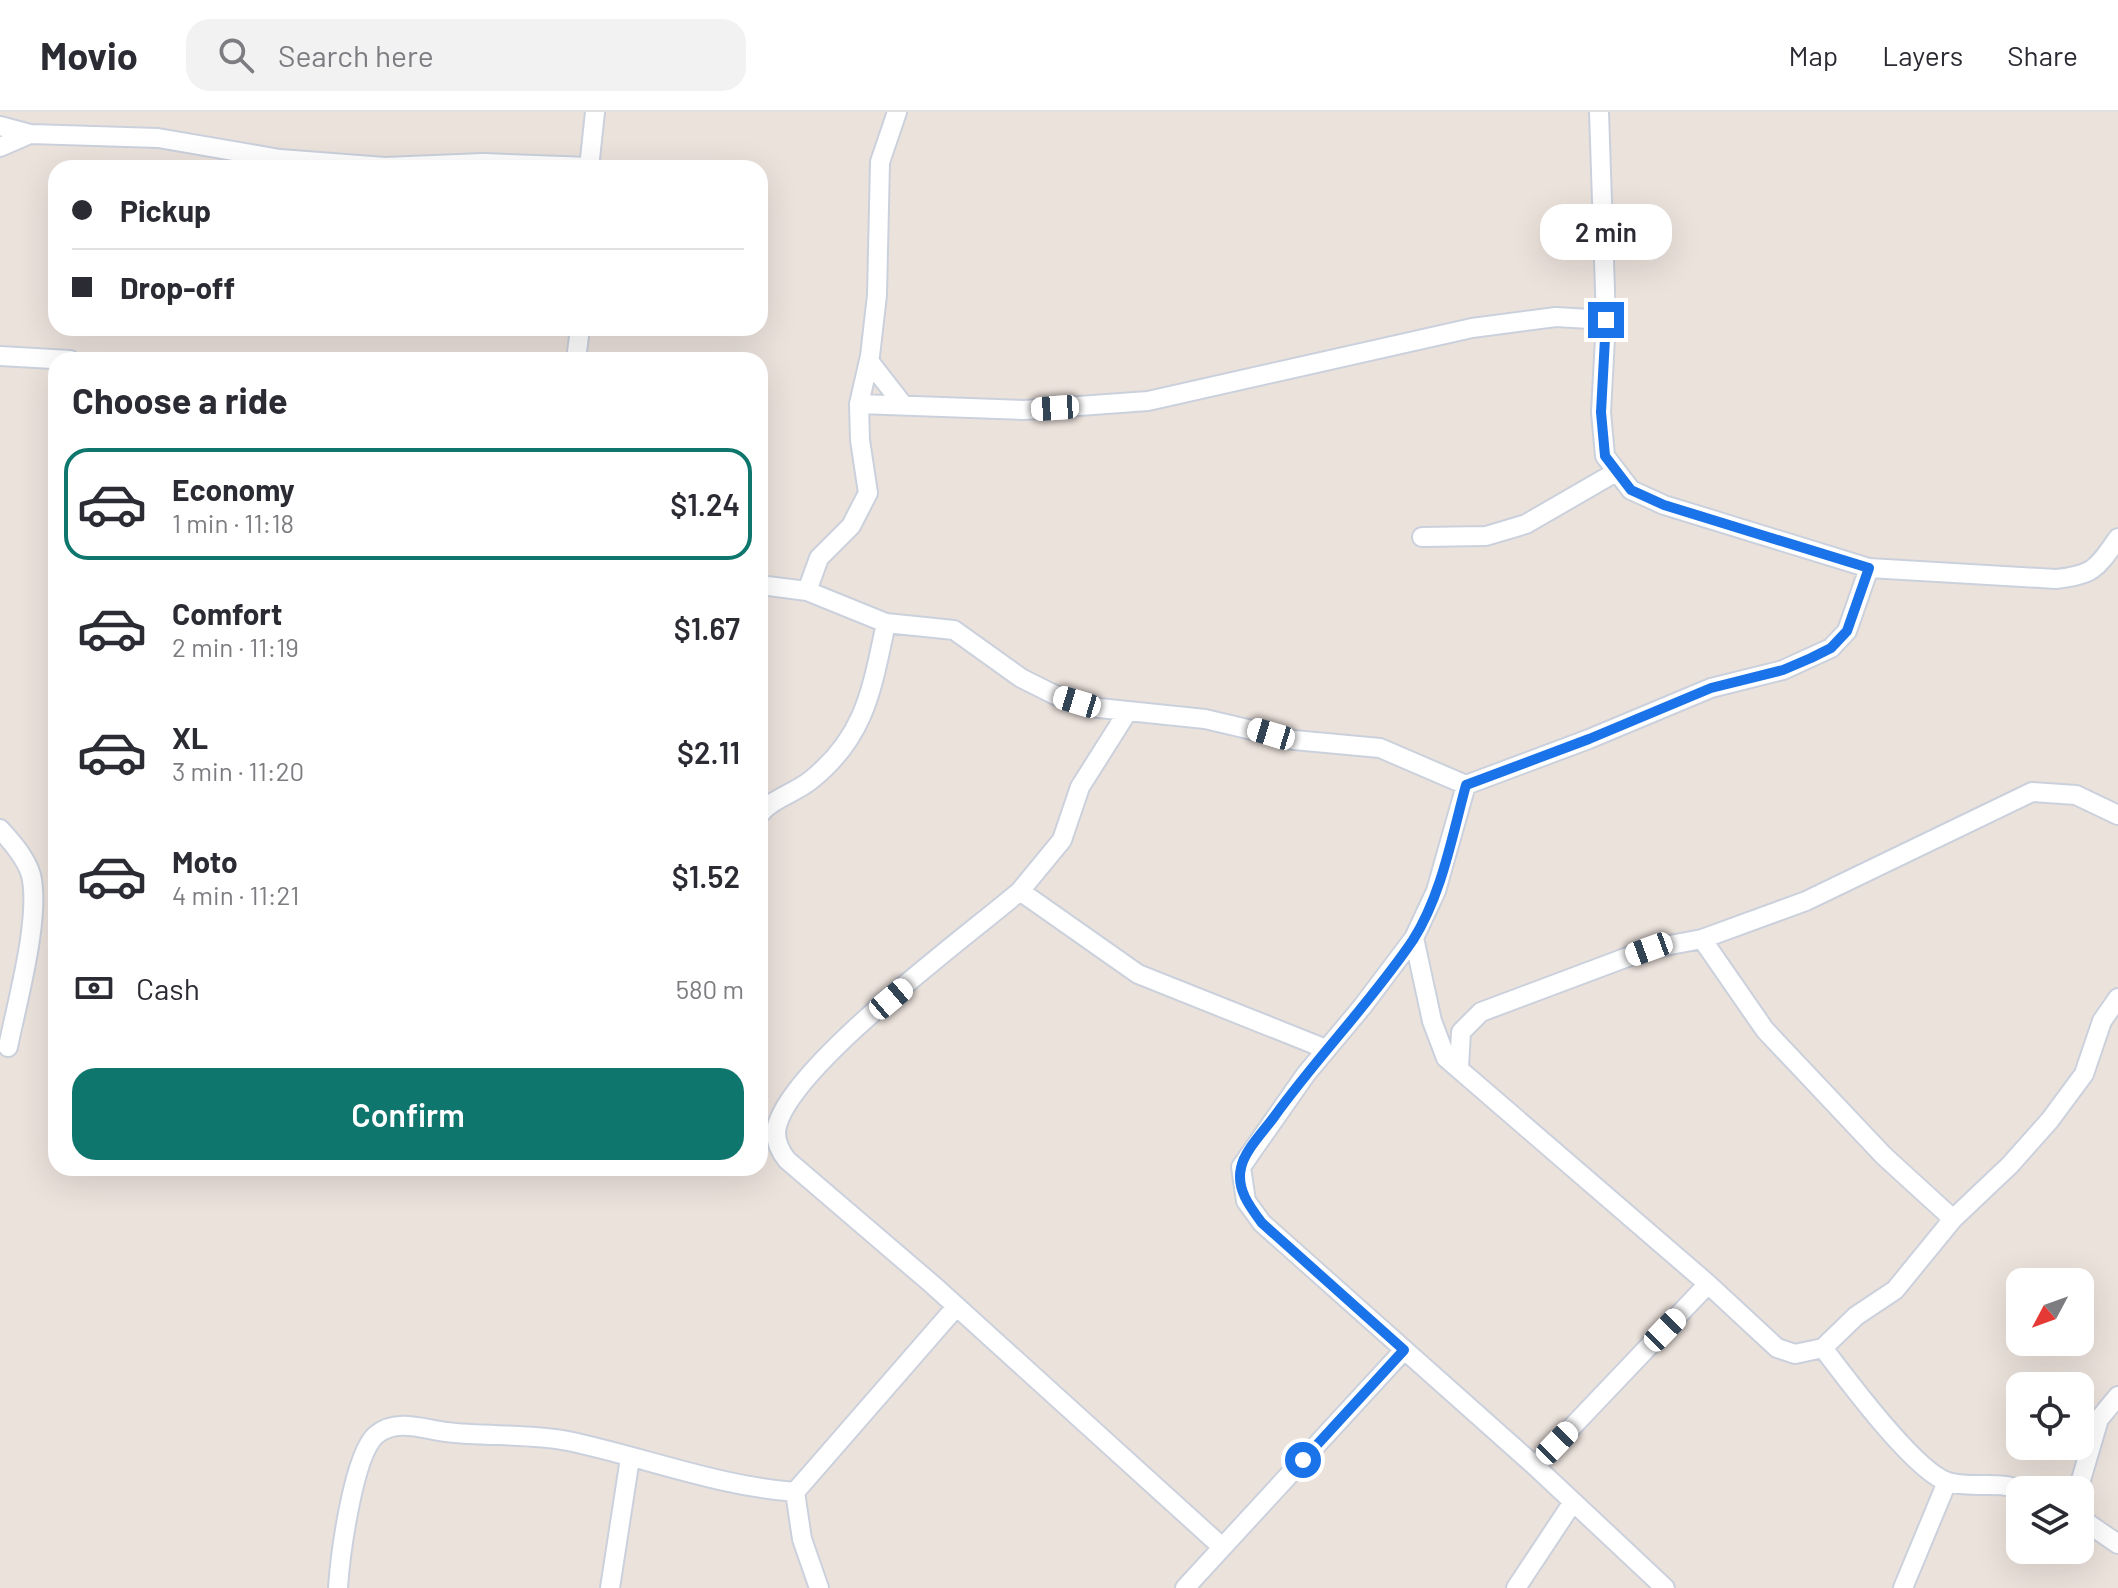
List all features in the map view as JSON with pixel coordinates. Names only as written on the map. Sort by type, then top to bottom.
[{"type":"street","points":[[590,160],[595,112]]},
{"type":"street","points":[[807,591],[819,558],[851,526],[868,493],[860,440],[859,404],[869,361],[877,295],[880,162],[897,112]]},
{"type":"street","points":[[1599,112],[1606,320],[1601,412],[1605,456],[1631,490],[1646,499],[1869,568],[1954,570],[2056,579],[2077,577],[2092,573],[2118,538]]},
{"type":"street","points":[[0,126],[30,134],[158,138],[293,160]]},
{"type":"street","points":[[0,147],[30,134]]},
{"type":"street","points":[[859,404],[1024,410],[1148,401],[1472,328],[1556,317],[1606,320]]},
{"type":"street","points":[[0,356],[48,359]]},
{"type":"street","points":[[869,361],[904,406]]},
{"type":"street","points":[[1422,537],[1486,536],[1526,524],[1616,472]]},
{"type":"street","points":[[768,586],[807,591],[886,623],[954,630],[1021,678],[1055,695],[1099,708],[1234,724],[1294,740],[1380,748],[1466,785],[1589,739],[1711,688],[1783,670],[1831,648],[1847,631],[1869,568]]},
{"type":"street","points":[[768,805],[800,789],[836,760],[860,726],[886,623]]},
{"type":"street","points":[[1128,711],[1080,787],[1062,840],[1020,891],[830,1050],[790,1103],[778,1122],[776,1134],[787,1160],[956,1307],[1222,1547]]},
{"type":"street","points":[[1466,785],[1436,891],[1414,938],[1246,1157],[1241,1167],[1241,1186],[1246,1201],[1262,1223],[1535,1466],[1665,1588]]},
{"type":"street","points":[[1459,1067],[1461,1032],[1481,1012],[1649,949],[1702,939],[1806,901],[2032,792],[2076,795],[2118,815]]},
{"type":"street","points":[[0,829],[15,845],[31,874],[33,912],[8,1047]]},
{"type":"street","points":[[1020,891],[1138,974],[1326,1049]]},
{"type":"street","points":[[1414,938],[1432,1021],[1446,1058],[1708,1284],[1777,1348],[1795,1354],[1823,1348],[1856,1316],[1895,1290],[1953,1219],[2010,1165],[2059,1109],[2084,1074],[2102,1021],[2118,998]]},
{"type":"street","points":[[1702,939],[1765,1030],[1884,1156],[1953,1219]]},
{"type":"street","points":[[1535,1466],[1708,1284]]},
{"type":"street","points":[[819,1588],[802,1539],[795,1492],[956,1307]]},
{"type":"street","points":[[1823,1348],[1885,1427],[1947,1482],[2006,1485]]},
{"type":"street","points":[[1185,1588],[1404,1350]]},
{"type":"street","points":[[2082,1476],[2099,1419],[2118,1396]]},
{"type":"street","points":[[338,1588],[355,1481],[365,1453],[376,1435],[400,1424],[447,1432],[566,1441],[720,1480],[795,1492]]},
{"type":"street","points":[[610,1588],[630,1458]]},
{"type":"street","points":[[1903,1588],[1947,1482]]},
{"type":"street","points":[[1516,1588],[1573,1502]]},
{"type":"street","points":[[2094,1528],[2118,1544]]},
{"type":"route","points":[[1303,1460],[1404,1350],[1262,1223],[1246,1201],[1241,1186],[1241,1167],[1258,1138],[1306,1074],[1414,938],[1436,891],[1466,785],[1589,739],[1711,688],[1783,670],[1831,648],[1847,631],[1869,568],[1664,505],[1631,490],[1605,456],[1601,412],[1606,320]]}]
